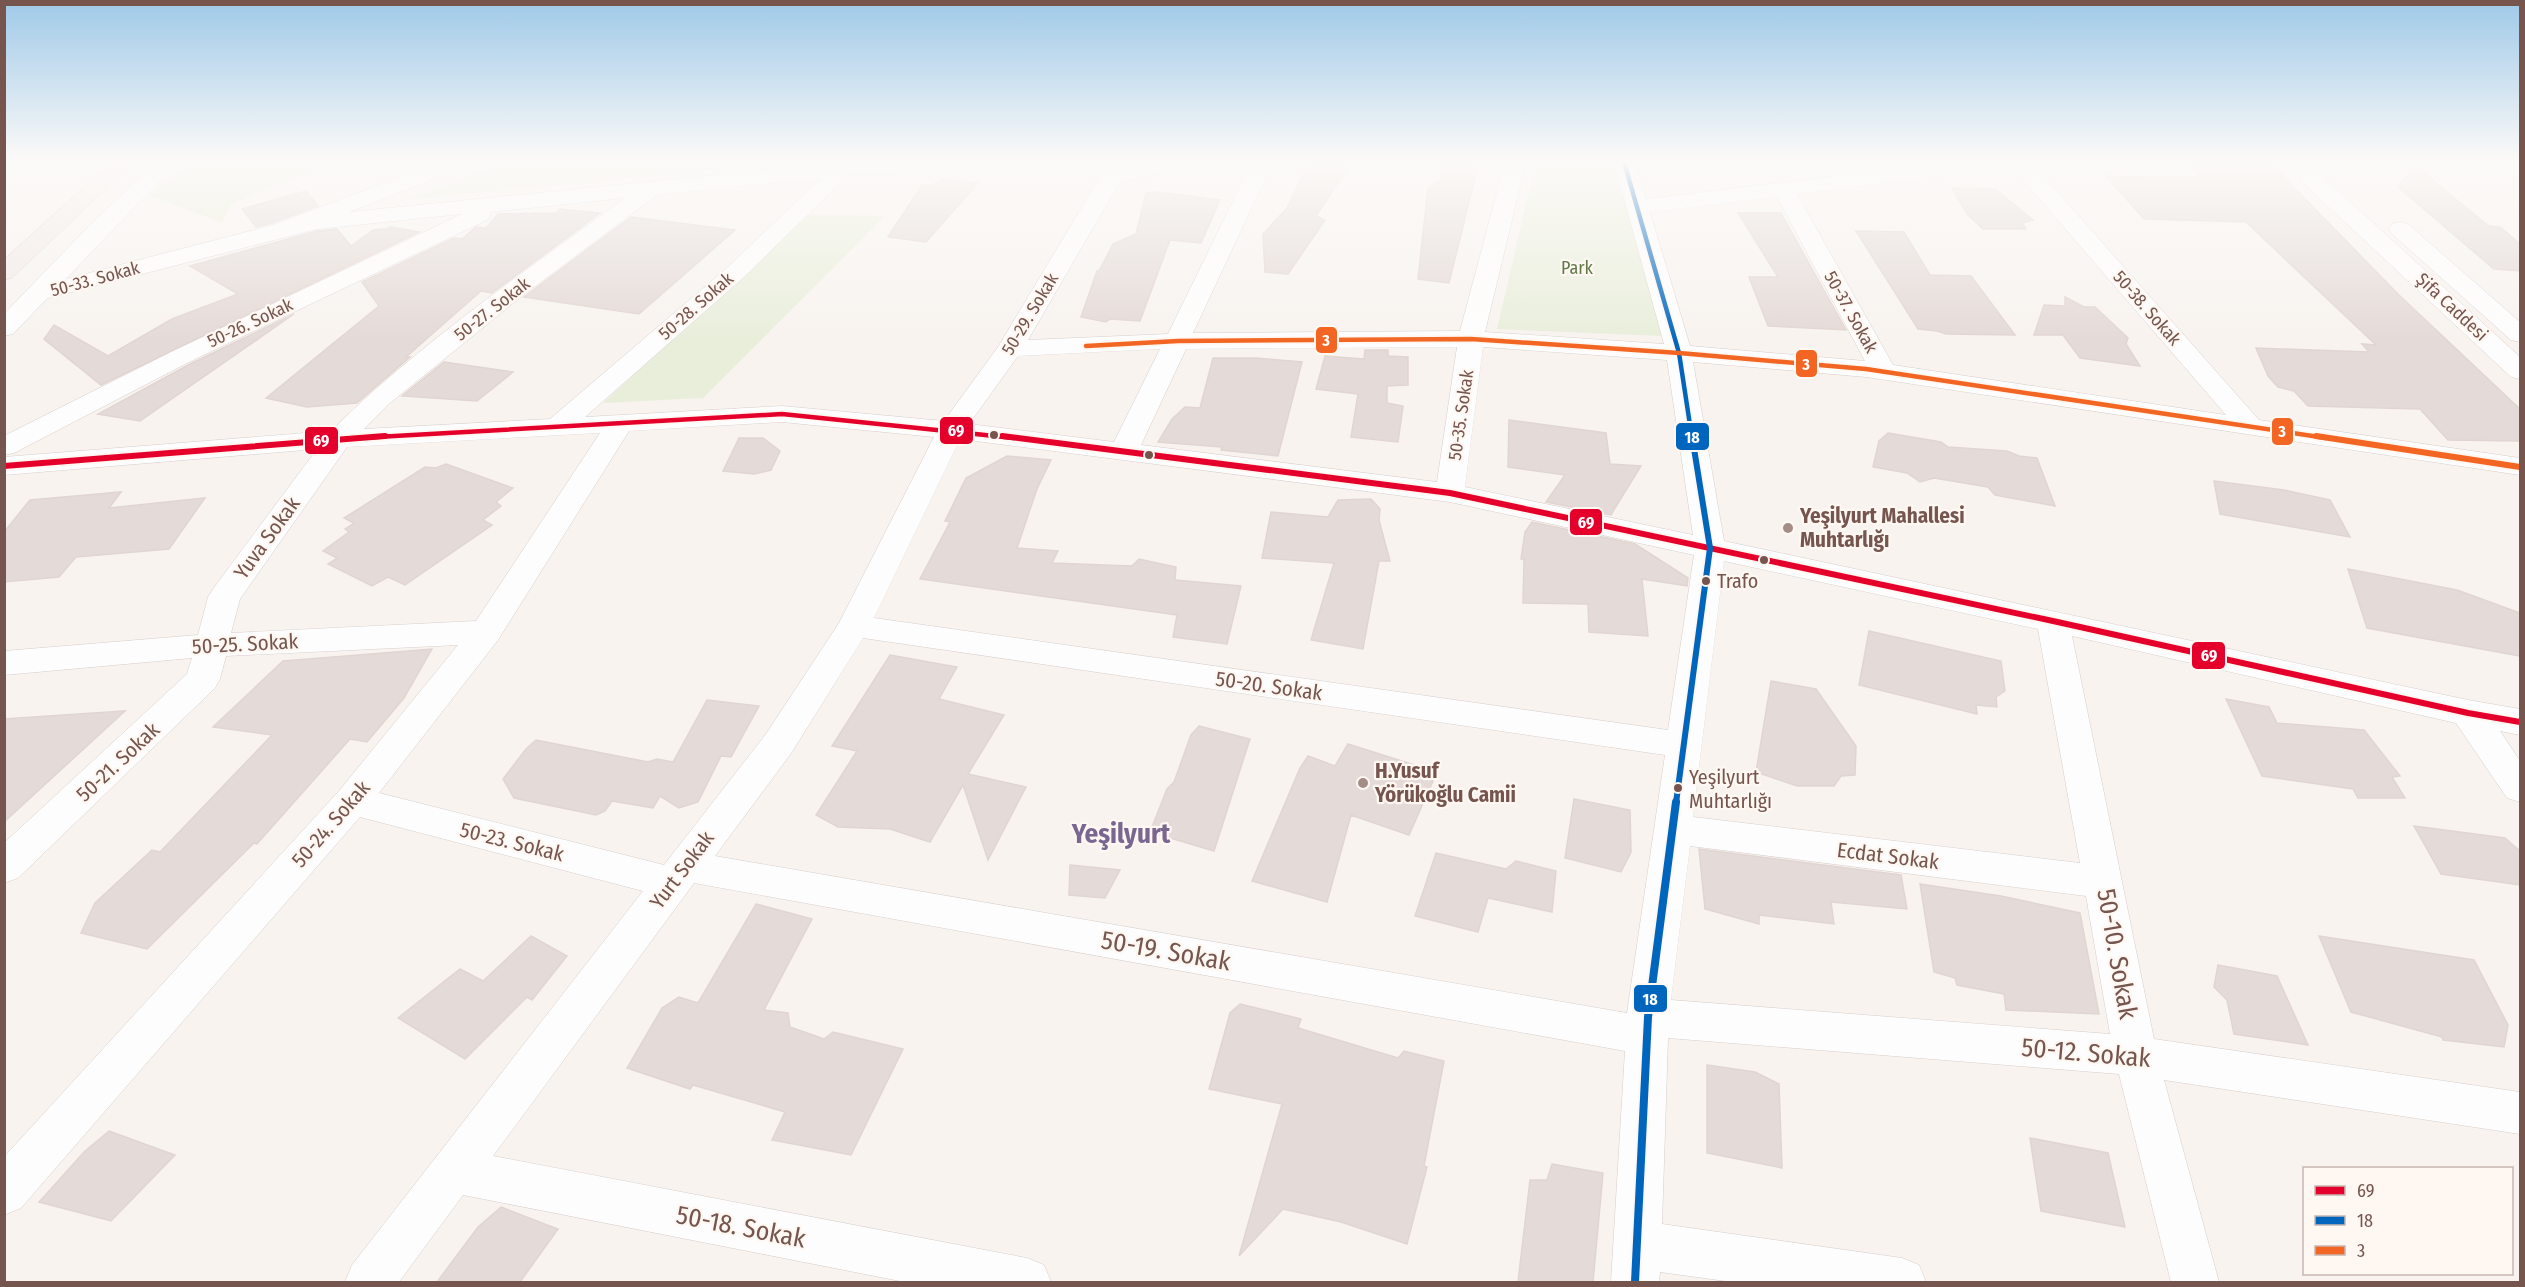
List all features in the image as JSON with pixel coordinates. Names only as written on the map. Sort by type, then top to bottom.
[{"type":"highway","points":[[4,273],[59,222]]},
{"type":"street","points":[[4,329],[106,222]]},
{"type":"street","name":"50-33. Sokak","points":[[37,294],[281,230],[302,222]]},
{"type":"street","points":[[281,230],[317,222]]},
{"type":"street","name":"50-26. Sokak","points":[[4,447],[180,357],[463,222]]},
{"type":"street","name":"50-27. Sokak","points":[[339,439],[381,397],[513,291],[607,222]]},
{"type":"street","name":"50-28. Sokak","points":[[556,428],[791,222]]},
{"type":"street","name":"50-29. Sokak","points":[[951,430],[1010,349],[1085,222]]},
{"type":"street","points":[[1124,452],[1234,222]]},
{"type":"street","name":"50-35. Sokak","points":[[1450,493],[1470,339],[1500,222]]},
{"type":"street","points":[[1641,222],[1679,353],[1710,548],[1648,1026],[1636,1264],[1902,1282]]},
{"type":"street","name":"50-37. Sokak","points":[[1802,222],[1884,372]]},
{"type":"street","name":"50-38. Sokak","points":[[2072,222],[2251,427]]},
{"type":"street","name":"Şifa Caddesi","points":[[2359,222],[2520,371]]},
{"type":"street","name":"Şifa Caddesi","points":[[2391,222],[2520,335]]},
{"type":"street","points":[[1010,349],[1178,341],[1470,339],[1679,353],[1884,372],[2520,467]]},
{"type":"street","points":[[4,466],[339,439],[782,414],[951,430],[1450,493],[2053,621],[2468,714],[2520,722]]},
{"type":"street","name":"50-24. Sokak","points":[[4,1192],[352,801],[486,632],[619,425]]},
{"type":"street","name":"Yurt Sokak","points":[[369,1282],[779,743],[854,626],[951,430]]},
{"type":"street","name":"Yuva Sokak","points":[[214,645],[224,597],[339,439]]},
{"type":"street","name":"50-10. Sokak","points":[[2053,621],[2136,1056],[2195,1282]]},
{"type":"street","name":"50-20. Sokak","points":[[854,626],[1684,745]]},
{"type":"street","name":"50-25. Sokak","points":[[4,663],[214,645],[486,632]]},
{"type":"street","name":"50-21. Sokak","points":[[4,867],[203,679],[214,645]]},
{"type":"street","points":[[2468,714],[2520,788]]},
{"type":"street","name":"50-23. Sokak","points":[[352,801],[678,874]]},
{"type":"street","name":"Ecdat Sokak","points":[[1672,829],[2104,882]]},
{"type":"street","name":"50-19. Sokak","points":[[678,874],[1648,1026]]},
{"type":"street","name":"50-12. Sokak","points":[[1648,1026],[2136,1056],[2520,1113]]},
{"type":"street","name":"50-18. Sokak","points":[[454,1171],[1027,1282]]},
{"type":"green space","points":[[800,222],[879,222],[703,398],[603,403]]},
{"type":"green space","name":"Park","points":[[1522,222],[1630,222],[1662,336],[1497,329]]},
{"type":"building","points":[[252,222],[275,222],[272,223],[256,227]]},
{"type":"building","points":[[491,222],[588,222],[492,293],[481,291],[357,403],[307,407],[266,398],[379,306],[362,282],[454,238],[462,239],[476,227],[486,228]]},
{"type":"building","points":[[624,222],[671,222],[735,230],[639,314],[524,297]]},
{"type":"building","points":[[898,222],[944,222],[926,242],[888,237]]},
{"type":"building","points":[[1139,222],[1210,222],[1201,243],[1170,240],[1140,321],[1110,319],[1106,322],[1081,317],[1097,271],[1113,244],[1136,234]]},
{"type":"building","points":[[1274,222],[1324,222],[1288,274],[1265,272],[1263,234]]},
{"type":"building","points":[[1424,222],[1464,222],[1449,283],[1418,279]]},
{"type":"building","points":[[1744,222],[1786,222],[1846,330],[1768,326],[1749,277],[1778,277]]},
{"type":"building","points":[[1976,222],[2025,222],[2022,223],[2026,229],[1983,229]]},
{"type":"building","points":[[2246,222],[2328,222],[2399,295],[2520,409],[2520,441],[2448,440],[2420,409],[2308,406],[2294,391],[2278,387],[2268,376],[2256,348],[2369,352],[2362,344],[2376,345]]},
{"type":"building","points":[[2439,222],[2484,222],[2489,226],[2500,227],[2520,244],[2520,271],[2494,269]]},
{"type":"building","points":[[391,227],[419,232],[101,385],[44,339],[54,325],[108,356],[172,319],[238,294],[190,266],[317,231],[337,229],[351,246],[373,230]]},
{"type":"building","points":[[1856,231],[1904,232],[1930,275],[1971,276],[2015,335],[1946,334],[1918,329]]},
{"type":"building","points":[[2065,297],[2084,307],[2095,307],[2128,338],[2126,344],[2140,366],[2080,358],[2063,335],[2034,335],[2044,305],[2065,306]]},
{"type":"building","points":[[294,314],[140,421],[98,414],[190,364]]},
{"type":"building","points":[[1365,350],[1388,350],[1388,356],[1408,357],[1408,385],[1387,386],[1387,403],[1403,406],[1398,442],[1351,437],[1358,394],[1316,389],[1325,356],[1364,359]]},
{"type":"building","points":[[1213,358],[1256,358],[1302,362],[1278,456],[1221,450],[1222,447],[1158,442],[1172,419],[1185,407],[1200,408]]},
{"type":"building","points":[[444,362],[513,372],[477,401],[402,396]]},
{"type":"building","points":[[1509,420],[1606,433],[1610,464],[1641,466],[1611,515],[1546,502],[1565,475],[1508,467]]},
{"type":"building","points":[[1888,433],[1941,442],[1948,447],[2007,451],[2019,456],[2037,458],[2055,506],[1995,495],[1988,487],[1934,478],[1920,482],[1907,473],[1873,467],[1879,441]]},
{"type":"building","points":[[739,438],[763,438],[780,451],[771,470],[754,474],[723,471]]},
{"type":"building","points":[[1007,456],[1051,460],[1037,489],[1017,548],[1058,551],[1052,563],[1132,566],[1139,559],[1176,567],[1175,580],[1241,586],[1227,644],[1173,637],[1177,615],[920,579],[950,522],[945,521],[966,478]]},
{"type":"building","points":[[446,464],[513,488],[496,502],[501,506],[483,520],[492,525],[405,585],[388,577],[372,586],[328,564],[337,558],[323,551],[349,532],[345,529],[354,523],[344,518],[425,467],[436,468]]},
{"type":"building","points":[[2214,481],[2284,490],[2330,500],[2350,537],[2220,514]]},
{"type":"building","points":[[121,492],[109,508],[205,498],[169,549],[76,557],[59,577],[4,582],[4,532],[30,500]]},
{"type":"building","points":[[1371,499],[1380,509],[1379,520],[1390,561],[1379,561],[1363,649],[1311,640],[1334,563],[1262,558],[1271,512],[1328,517],[1338,500]]},
{"type":"building","points":[[1532,522],[1635,544],[1688,578],[1687,586],[1642,579],[1648,636],[1589,632],[1588,604],[1523,603],[1524,559],[1521,559],[1525,532]]},
{"type":"building","points":[[2348,569],[2457,590],[2520,613],[2520,656],[2367,628]]},
{"type":"building","points":[[1869,631],[2001,661],[2005,691],[1996,697],[1997,707],[1976,705],[1977,714],[1859,685]]},
{"type":"building","points":[[432,649],[404,698],[367,742],[350,739],[257,844],[254,843],[147,949],[81,933],[95,903],[152,850],[160,852],[272,735],[213,727],[283,661]]},
{"type":"building","points":[[890,655],[957,667],[939,699],[1004,715],[968,774],[1026,787],[988,860],[963,785],[930,842],[890,829],[838,827],[816,815],[857,751],[832,746]]},
{"type":"building","points":[[1771,681],[1816,689],[1856,746],[1855,775],[1841,776],[1834,786],[1797,786],[1756,772]]},
{"type":"building","points":[[2226,699],[2269,707],[2277,723],[2364,730],[2400,776],[2392,777],[2405,798],[2358,798],[2353,789],[2262,776]]},
{"type":"building","points":[[707,700],[759,706],[731,757],[721,756],[698,802],[679,808],[660,796],[653,808],[612,801],[605,811],[596,815],[514,798],[503,779],[526,749],[536,740],[648,762],[657,759],[673,762]]},
{"type":"building","points":[[125,711],[4,822],[4,719]]},
{"type":"building","points":[[1199,726],[1250,739],[1214,851],[1150,832],[1167,789],[1174,782],[1191,735]]},
{"type":"building","points":[[1348,744],[1437,772],[1409,835],[1351,815],[1327,902],[1252,881],[1300,768],[1308,756],[1335,766]]},
{"type":"building","points":[[1574,799],[1630,810],[1631,852],[1621,872],[1565,858]]},
{"type":"building","points":[[2414,826],[2505,838],[2520,851],[2520,885],[2441,874]]},
{"type":"building","points":[[1699,849],[1901,875],[1907,909],[1831,902],[1834,924],[1759,915],[1759,924],[1705,909]]},
{"type":"building","points":[[1436,853],[1506,869],[1516,861],[1556,871],[1552,912],[1488,898],[1478,932],[1415,916]]},
{"type":"building","points":[[1070,865],[1120,870],[1105,898],[1069,895]]},
{"type":"building","points":[[1920,884],[2001,896],[2080,913],[2099,1014],[2006,1010],[2004,994],[1957,985],[1955,978],[1934,972]]},
{"type":"building","points":[[756,904],[812,919],[764,1010],[788,1013],[790,1027],[824,1039],[833,1032],[903,1049],[851,1155],[772,1140],[785,1112],[693,1085],[690,1089],[627,1068],[662,1008],[679,997],[698,1003]]},
{"type":"building","points":[[531,936],[567,956],[532,1000],[527,997],[465,1059],[398,1018],[460,969],[483,981]]},
{"type":"building","points":[[2319,936],[2474,960],[2508,1025],[2504,1047],[2443,1040],[2442,1037],[2351,1012]]},
{"type":"building","points":[[2218,965],[2277,976],[2308,1045],[2234,1034],[2227,1000],[2214,987]]},
{"type":"building","points":[[1240,1004],[1301,1019],[1298,1028],[1398,1058],[1404,1051],[1444,1061],[1424,1166],[1427,1167],[1407,1244],[1341,1222],[1283,1209],[1239,1256],[1282,1104],[1209,1089],[1230,1013]]},
{"type":"building","points":[[1707,1065],[1755,1072],[1779,1084],[1782,1168],[1707,1153]]},
{"type":"building","points":[[109,1131],[175,1155],[111,1221],[39,1202],[85,1151]]},
{"type":"building","points":[[2030,1138],[2108,1153],[2125,1227],[2041,1211]]},
{"type":"building","points":[[1552,1164],[1603,1173],[1593,1282],[1518,1282],[1530,1180],[1547,1180]]},
{"type":"building","points":[[501,1207],[558,1229],[520,1282],[437,1282],[478,1227]]},
{"type":"transit line","name":"18","points":[[1635,1282],[1648,1017],[1710,548],[1679,353],[1641,222]]},
{"type":"transit line","name":"3","points":[[1086,346],[1178,341],[1471,339],[1679,353],[1866,369],[2520,467]]},
{"type":"transit line","name":"69","points":[[4,466],[339,439],[782,414],[951,430],[1450,493],[2053,621],[2468,713],[2520,722]]},
{"type":"place","name":"Yeşilyurt Mahallesi Muhtarlığı","points":[[1788,528]]},
{"type":"place","name":"Trafo","points":[[1706,581]]},
{"type":"place","name":"H.Yusuf Yörükoğlu Camii","points":[[1363,783]]},
{"type":"place","name":"Yeşilyurt Muhtarlığı","points":[[1678,788]]},
{"type":"district","name":"Yeşilyurt","points":[[1121,834]]}]
